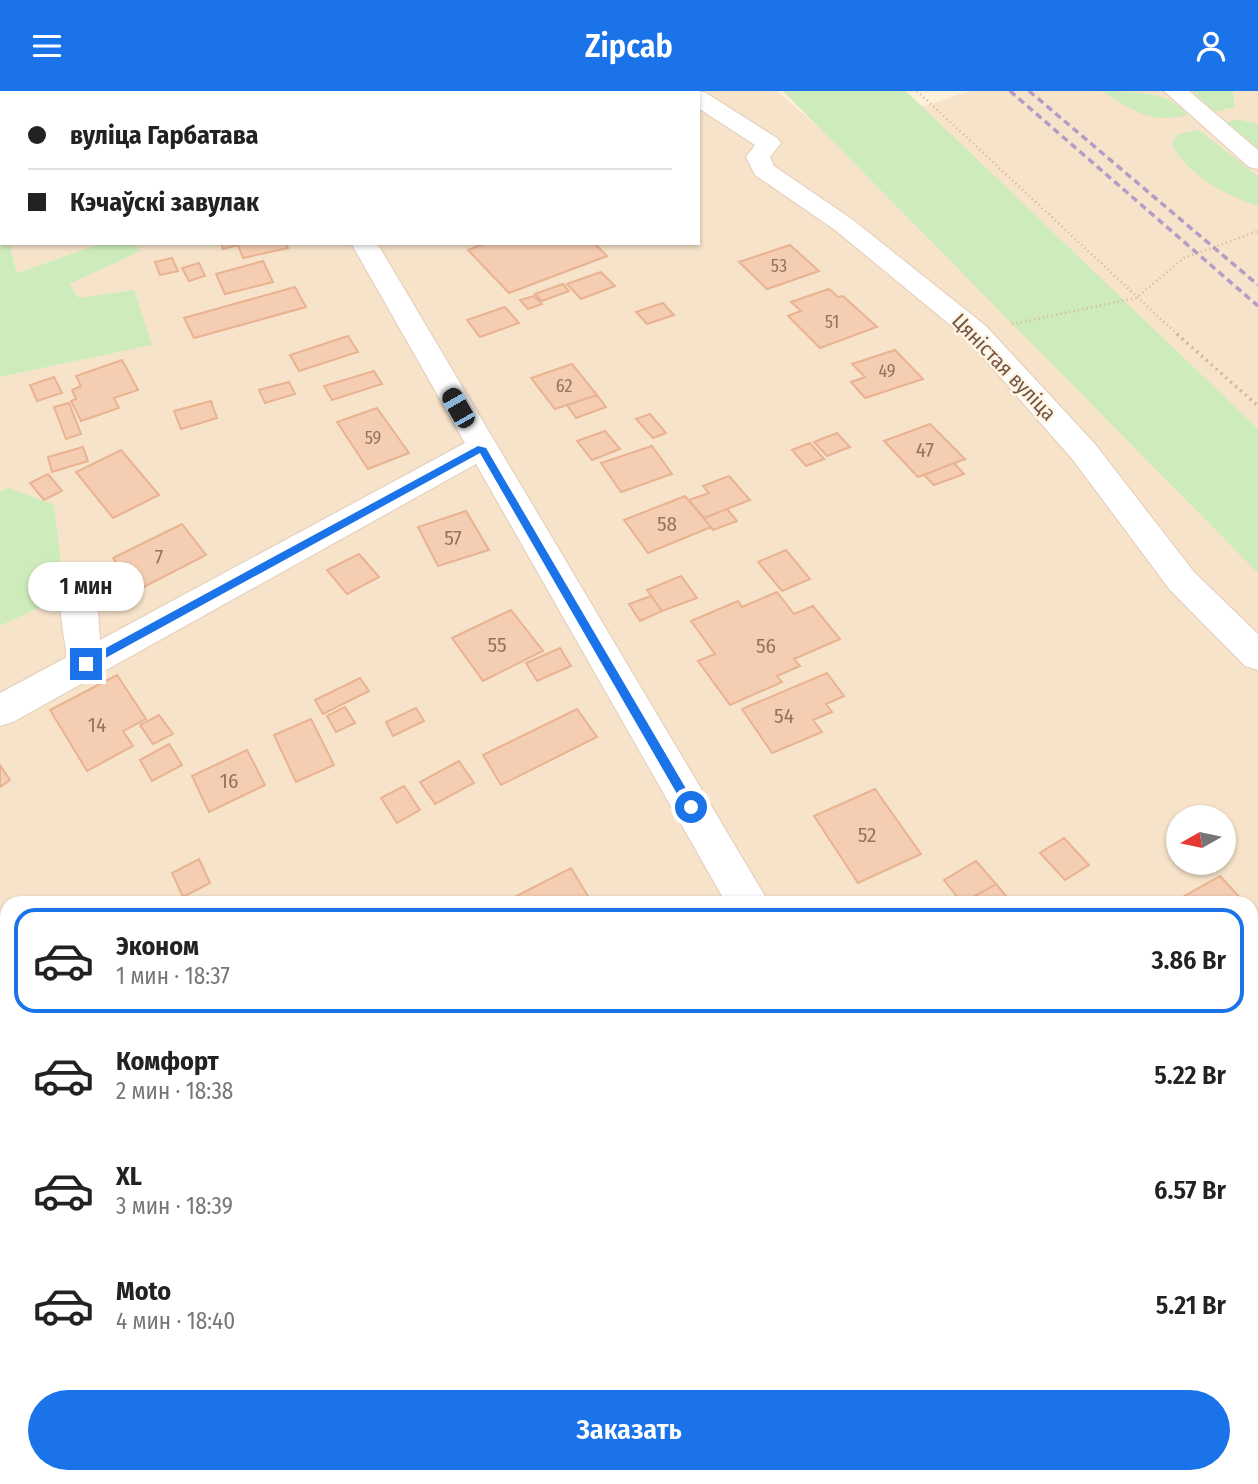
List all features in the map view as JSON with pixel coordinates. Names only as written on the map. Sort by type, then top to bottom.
[{"type":"street","points":[[1175,91],[1258,162]]},
{"type":"street","name":"Цяністая вуліца","points":[[700,99],[769,143],[758,157],[765,170],[844,225],[976,332],[1084,452],[1182,581],[1258,656]]},
{"type":"street","points":[[365,245],[744,896]]},
{"type":"street","points":[[0,711],[481,448]]},
{"type":"street","points":[[79,581],[79,617],[86,664]]},
{"type":"path","points":[[917,91],[1136,298],[1258,406]]},
{"type":"path","points":[[976,332],[1136,298],[1184,258],[1258,230]]},
{"type":"shaded area","points":[[700,91],[777,91],[829,136],[971,91],[1192,91],[1215,112],[1235,107],[1233,91],[1258,91],[1258,896],[0,896],[0,626],[65,594],[9,488],[0,491],[0,377],[152,345],[79,298],[68,284],[140,251],[134,245],[700,245]]},
{"type":"shaded area","points":[[10,245],[97,245],[17,273]]},
{"type":"green space","points":[[783,91],[906,91],[1258,429],[1258,573]]},
{"type":"green space","points":[[1101,91],[1138,92],[1161,97],[1180,107],[1187,115],[1174,118],[1152,117]]},
{"type":"green space","points":[[1192,91],[1233,91],[1235,107],[1215,112]]},
{"type":"green space","points":[[1237,119],[1258,124],[1258,150],[1223,124]]},
{"type":"green space","points":[[1199,130],[1258,176],[1258,206],[1208,183],[1187,165],[1171,144],[1178,134]]},
{"type":"green space","points":[[0,245],[10,245],[17,273],[97,245],[134,245],[141,251],[69,284],[79,298],[134,290],[152,345],[0,377]]},
{"type":"green space","points":[[9,488],[54,505],[65,595],[0,626],[0,491]]},
{"type":"building","points":[[222,245],[238,245],[223,249]]},
{"type":"building","points":[[238,245],[287,245],[288,248],[243,258]]},
{"type":"building","points":[[481,245],[596,245],[607,256],[509,293],[468,250]]},
{"type":"building","points":[[790,245],[819,271],[767,289],[739,262]]},
{"type":"building","points":[[172,258],[178,271],[160,275],[155,262]]},
{"type":"building","points":[[263,261],[273,282],[225,294],[216,274]]},
{"type":"building","points":[[199,263],[205,276],[189,281],[182,268]]},
{"type":"building","points":[[601,272],[615,286],[581,299],[567,284]]},
{"type":"building","points":[[563,284],[569,291],[542,301],[535,294]]},
{"type":"building","points":[[295,287],[306,307],[194,338],[184,318]]},
{"type":"building","points":[[829,289],[838,297],[843,296],[877,327],[820,348],[788,316],[801,311],[791,302]]},
{"type":"building","points":[[534,296],[542,304],[528,309],[520,300]]},
{"type":"building","points":[[663,303],[674,315],[647,324],[636,312]]},
{"type":"building","points":[[505,307],[519,323],[480,337],[467,320]]},
{"type":"building","points":[[348,336],[358,352],[299,371],[290,355]]},
{"type":"building","points":[[895,350],[923,379],[865,398],[851,382],[865,377],[852,364]]},
{"type":"building","points":[[122,360],[138,390],[114,398],[119,408],[81,421],[71,401],[76,399],[72,390],[81,386],[76,376]]},
{"type":"building","points":[[572,364],[597,395],[555,409],[531,378]]},
{"type":"building","points":[[374,371],[382,384],[332,400],[324,386]]},
{"type":"building","points":[[54,377],[62,393],[37,401],[30,385]]},
{"type":"building","points":[[289,382],[295,394],[265,403],[259,390]]},
{"type":"building","points":[[597,395],[606,407],[576,418],[567,405]]},
{"type":"building","points":[[211,401],[217,418],[181,429],[174,411]]},
{"type":"building","points":[[69,403],[81,434],[66,439],[54,407]]},
{"type":"building","points":[[377,408],[409,453],[368,469],[337,422]]},
{"type":"building","points":[[650,414],[666,433],[653,438],[636,419]]},
{"type":"building","points":[[930,424],[965,459],[918,477],[884,441]]},
{"type":"building","points":[[605,431],[620,449],[592,460],[577,441]]},
{"type":"building","points":[[837,433],[850,447],[827,456],[814,442]]},
{"type":"building","points":[[810,443],[824,459],[806,466],[792,450]]},
{"type":"building","points":[[652,446],[672,474],[621,492],[601,463]]},
{"type":"building","points":[[83,447],[88,461],[52,472],[48,457]]},
{"type":"building","points":[[121,450],[159,495],[113,518],[76,472]]},
{"type":"building","points":[[954,463],[964,474],[934,485],[924,475]]},
{"type":"building","points":[[48,474],[62,491],[44,500],[30,483]]},
{"type":"building","points":[[729,476],[750,500],[704,518],[689,500],[709,493],[703,486]]},
{"type":"building","points":[[685,496],[711,527],[648,553],[624,520]]},
{"type":"building","points":[[727,509],[737,521],[713,530],[704,518]]},
{"type":"building","points":[[466,511],[489,550],[438,566],[418,527]]},
{"type":"building","points":[[182,524],[206,555],[136,591],[113,558]]},
{"type":"building","points":[[786,550],[810,579],[782,591],[758,562]]},
{"type":"building","points":[[359,554],[379,577],[347,594],[327,570]]},
{"type":"building","points":[[681,576],[697,598],[662,611],[647,590]]},
{"type":"building","points":[[777,592],[794,614],[813,606],[840,639],[794,659],[800,666],[777,676],[782,682],[730,705],[698,661],[715,654],[691,621],[738,601],[742,607]]},
{"type":"building","points":[[651,596],[662,611],[640,621],[629,604]]},
{"type":"building","points":[[511,610],[543,651],[483,681],[452,638]]},
{"type":"building","points":[[560,648],[571,666],[537,681],[526,663]]},
{"type":"building","points":[[827,673],[844,696],[826,704],[832,712],[813,720],[822,732],[772,753],[742,709]]},
{"type":"building","points":[[117,675],[146,719],[123,731],[133,746],[87,771],[50,710]]},
{"type":"building","points":[[360,678],[369,691],[323,714],[315,700]]},
{"type":"building","points":[[345,707],[355,723],[336,732],[327,716]]},
{"type":"building","points":[[416,708],[424,721],[393,736],[386,722]]},
{"type":"building","points":[[577,709],[597,737],[501,785],[483,755]]},
{"type":"building","points":[[159,715],[173,734],[153,744],[140,725]]},
{"type":"building","points":[[311,719],[334,765],[296,782],[274,735]]},
{"type":"building","points":[[169,744],[182,765],[152,781],[140,760]]},
{"type":"building","points":[[247,750],[265,785],[209,812],[192,776]]},
{"type":"building","points":[[459,761],[474,783],[435,804],[420,782]]},
{"type":"building","points":[[0,765],[10,780],[0,787]]},
{"type":"building","points":[[404,786],[420,810],[397,823],[381,798]]},
{"type":"building","points":[[875,789],[921,854],[858,883],[814,816]]},
{"type":"building","points":[[1064,838],[1089,865],[1065,880],[1040,853]]},
{"type":"building","points":[[199,859],[210,883],[183,896],[172,873]]},
{"type":"building","points":[[976,861],[996,884],[975,896],[957,896],[944,880]]},
{"type":"building","points":[[571,868],[588,896],[517,896]]},
{"type":"building","points":[[1220,876],[1239,896],[1184,896]]},
{"type":"building","points":[[996,884],[1006,896],[976,896]]},
{"type":"railway","points":[[1010,91],[1258,306]]},
{"type":"railway","points":[[1029,91],[1258,285]]},
{"type":"route","points":[[86,664],[481,448],[691,807]]}]
